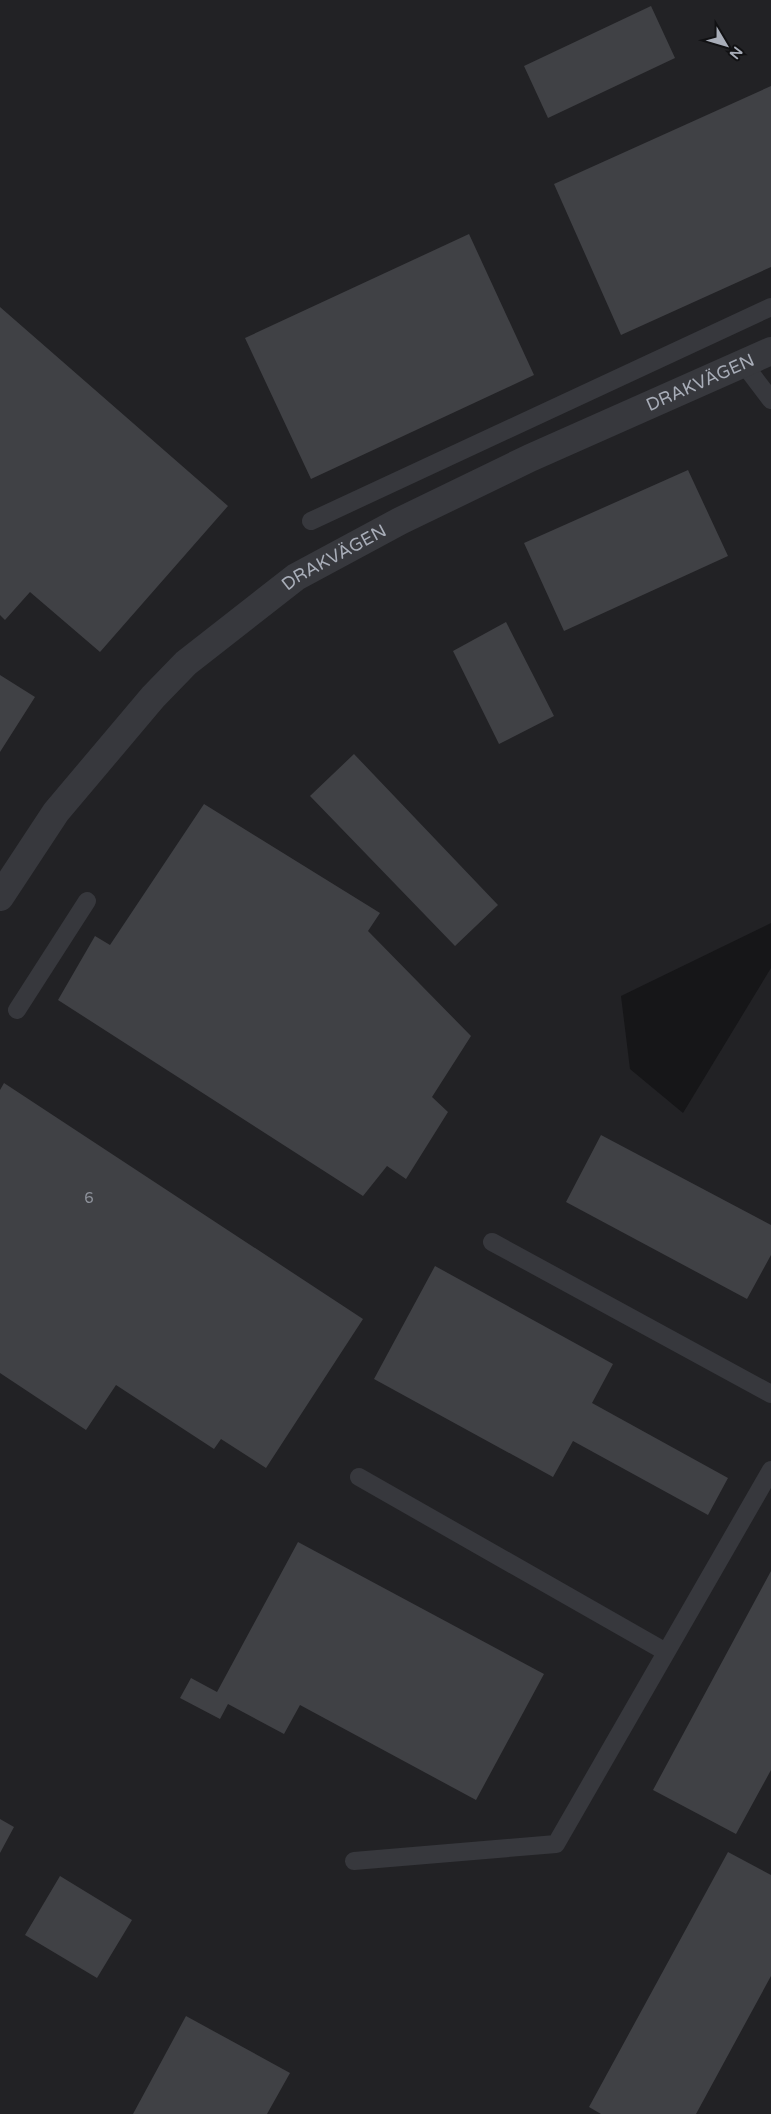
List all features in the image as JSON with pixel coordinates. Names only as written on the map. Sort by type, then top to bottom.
[{"type":"street","name":"DRAKVÄGEN","points":[[0,897],[56,812],[153,697],[186,663],[296,577],[400,521],[530,458],[771,350]]},
{"type":"lane","points":[[311,521],[771,307]]},
{"type":"lane","points":[[744,363],[771,400]]},
{"type":"lane","points":[[17,1010],[87,901]]},
{"type":"lane","points":[[492,1242],[771,1394]]},
{"type":"lane","points":[[354,1861],[556,1844],[771,1470]]},
{"type":"lane","points":[[359,1477],[666,1652]]},
{"type":"shaded area","points":[[0,0],[771,0],[771,923],[621,996],[630,1069],[683,1113],[771,968],[771,2114],[0,2114]]},
{"type":"building","points":[[651,6],[675,58],[548,118],[524,66]]},
{"type":"building","points":[[771,86],[771,267],[621,335],[554,184]]},
{"type":"building","points":[[469,234],[534,375],[311,479],[245,338]]},
{"type":"building","points":[[0,307],[228,506],[100,652],[30,592],[5,620],[0,615]]},
{"type":"building","points":[[688,470],[728,556],[564,631],[524,543]]},
{"type":"building","points":[[506,622],[554,716],[499,744],[453,651]]},
{"type":"building","points":[[0,675],[35,697],[0,752]]},
{"type":"building","points":[[354,754],[498,905],[455,946],[310,796]]},
{"type":"building","points":[[204,804],[380,913],[368,931],[471,1036],[432,1097],[448,1112],[406,1179],[387,1166],[363,1196],[58,1000],[95,936],[110,945]]},
{"type":"building","points":[[4,1083],[363,1319],[266,1468],[221,1439],[214,1449],[116,1385],[86,1430],[0,1373],[0,1090]]},
{"type":"building","points":[[601,1135],[771,1225],[771,1255],[747,1299],[566,1202]]},
{"type":"building","points":[[435,1266],[613,1364],[592,1403],[728,1478],[708,1515],[573,1441],[553,1477],[374,1379]]},
{"type":"building","points":[[298,1542],[544,1674],[476,1800],[300,1705],[284,1734],[228,1704],[220,1719],[180,1698],[191,1678],[217,1692]]},
{"type":"building","points":[[771,1571],[771,1770],[736,1834],[653,1790]]},
{"type":"building","points":[[0,1819],[14,1827],[0,1853]]},
{"type":"building","points":[[728,1852],[771,1875],[771,1976],[696,2114],[601,2114],[589,2107]]},
{"type":"building","points":[[60,1876],[132,1920],[97,1978],[25,1935]]},
{"type":"building","points":[[186,2016],[290,2073],[267,2114],[133,2114]]}]
